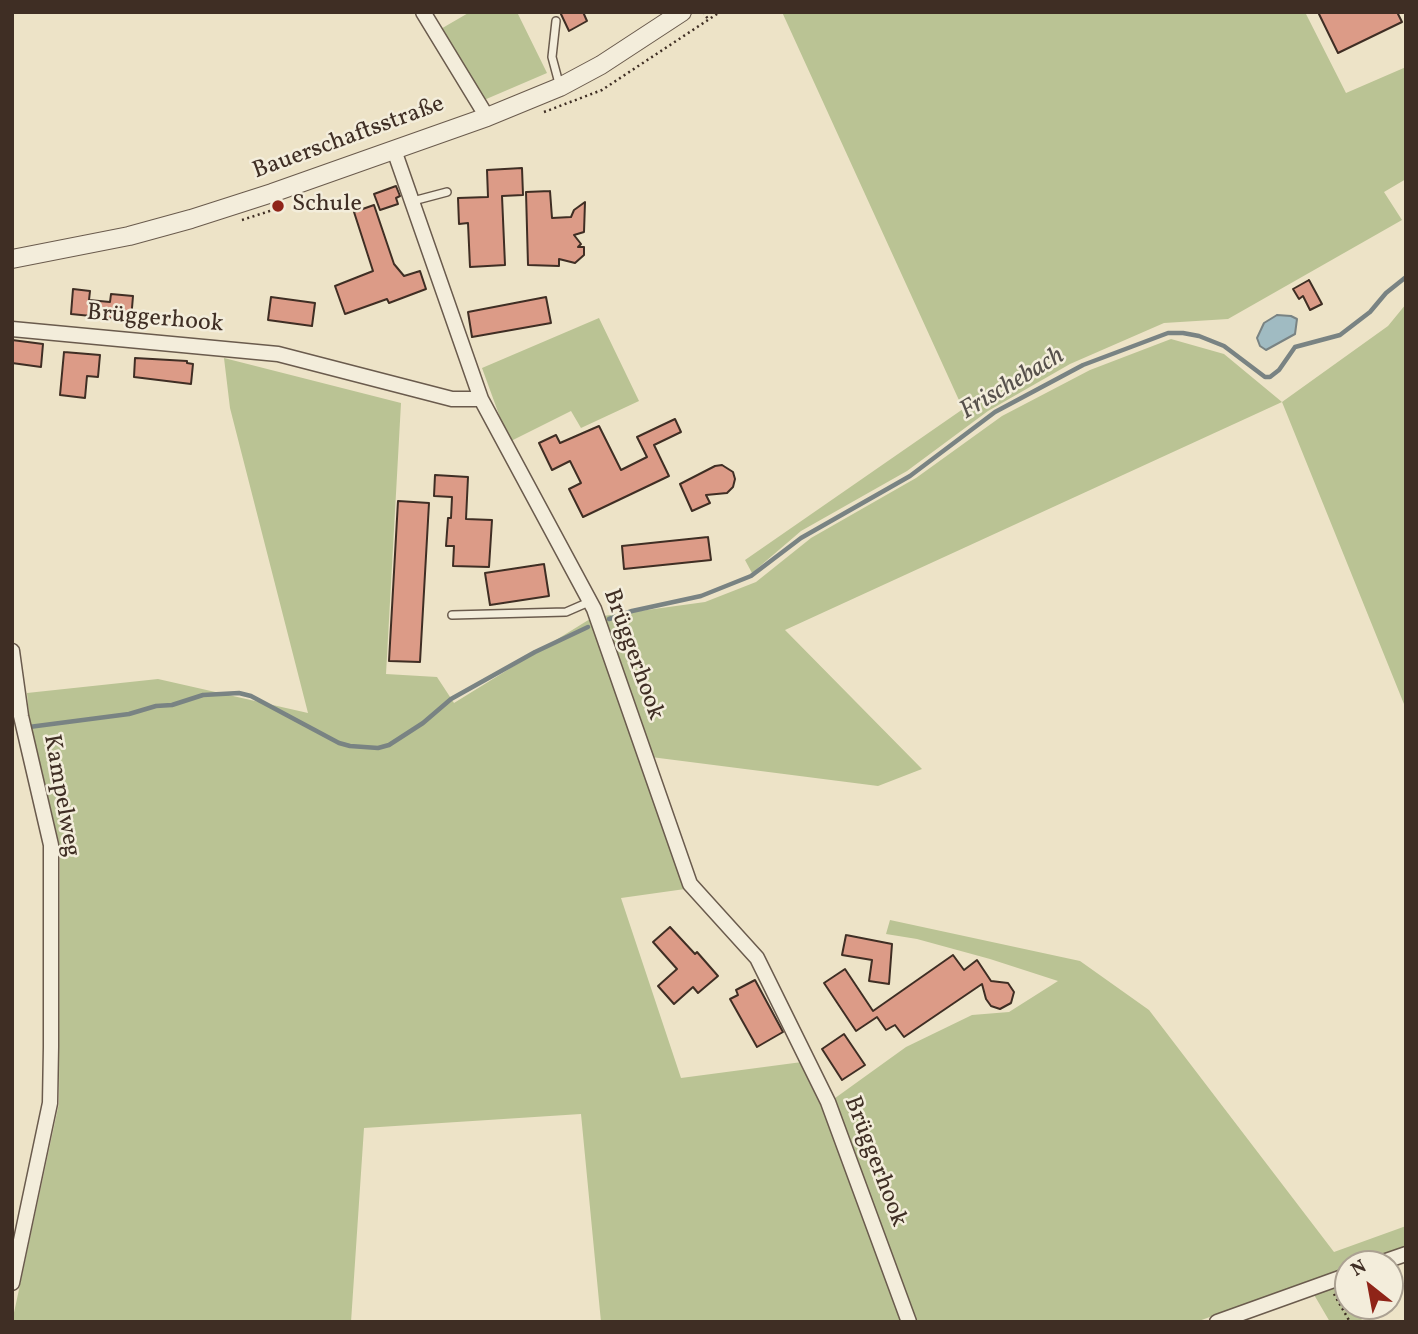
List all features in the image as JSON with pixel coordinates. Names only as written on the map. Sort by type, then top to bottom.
[{"type":"street","points":[[422,12],[486,117]]},
{"type":"street","name":"Bauerschaftsstraße","points":[[12,259],[129,236],[191,219],[486,117],[560,87],[601,65],[682,12]]},
{"type":"street","points":[[394,150],[481,399]]},
{"type":"street","name":"Brüggerhook","points":[[12,329],[278,354],[452,399],[481,399],[590,601],[690,884],[757,958],[828,1102],[909,1322]]},
{"type":"street","name":"Kampelweg","points":[[12,651],[21,716],[51,845],[51,1047],[50,1103],[12,1283]]},
{"type":"street","points":[[1216,1322],[1334,1279]]},
{"type":"lane","points":[[556,21],[552,57],[560,87]]},
{"type":"lane","points":[[413,201],[447,192]]},
{"type":"lane","points":[[452,615],[566,612],[590,601]]},
{"type":"path","points":[[703,12],[708,19]]},
{"type":"path","points":[[1326,1282],[1350,1322]]},
{"type":"green space","points":[[470,12],[517,12],[547,73],[484,100],[439,30]]},
{"type":"green space","points":[[782,12],[1305,12],[1346,93],[1406,67],[1406,179],[1384,192],[1402,220],[1228,319],[1164,323],[1070,364],[988,411],[907,471],[801,531],[752,573],[745,560],[963,409]]},
{"type":"green space","points":[[1406,304],[1406,709],[1282,402],[1388,326]]},
{"type":"green space","points":[[599,318],[639,401],[581,428],[571,411],[509,442],[482,368]]},
{"type":"green space","points":[[1171,339],[1224,354],[1282,402],[785,630],[922,769],[878,786],[651,757],[638,758],[685,889],[621,898],[681,1078],[802,1062],[825,1111],[902,1322],[601,1322],[581,1114],[364,1128],[351,1322],[12,1322],[59,1103],[60,847],[29,716],[27,693],[158,679],[308,713],[230,408],[224,358],[401,403],[386,674],[437,677],[454,703],[590,619],[631,735],[646,738],[603,616],[705,602],[756,582],[811,538],[916,478],[1002,416],[1090,370]]},
{"type":"green space","points":[[890,920],[1080,961],[1149,1010],[1334,1252],[1334,1272],[1196,1322],[913,1322],[831,1101],[906,1047],[972,1015],[1009,1012],[1058,981],[917,939],[886,934]]},
{"type":"green space","points":[[1406,1226],[1406,1246],[1395,1250],[1340,1250]]},
{"type":"green space","points":[[1334,1285],[1334,1320],[1363,1322],[1330,1322],[1313,1293]]},
{"type":"water","points":[[1277,315],[1297,319],[1295,334],[1266,350],[1260,346],[1257,338],[1264,323]]},
{"type":"building","points":[[560,12],[583,12],[587,21],[569,31]]},
{"type":"building","points":[[1318,12],[1397,12],[1402,22],[1338,53]]},
{"type":"building","points":[[522,168],[523,195],[502,196],[505,265],[470,267],[468,223],[459,224],[458,198],[488,197],[487,170]]},
{"type":"building","points":[[396,186],[400,196],[396,198],[398,204],[380,210],[374,194]]},
{"type":"building","points":[[550,191],[552,218],[571,217],[574,210],[585,202],[584,232],[574,235],[581,244],[578,247],[584,247],[584,255],[575,263],[559,259],[559,266],[528,265],[526,192]]},
{"type":"building","points":[[374,205],[394,264],[404,276],[420,271],[426,289],[389,303],[387,299],[345,314],[335,286],[373,271],[354,212]]},
{"type":"building","points":[[1309,280],[1322,304],[1310,310],[1303,296],[1299,299],[1293,289]]},
{"type":"building","points":[[73,289],[90,291],[89,300],[110,302],[111,294],[133,296],[131,320],[71,314]]},
{"type":"building","points":[[271,297],[315,303],[312,326],[268,320]]},
{"type":"building","points":[[546,297],[551,323],[472,337],[468,312]]},
{"type":"building","points":[[12,340],[43,344],[41,367],[12,363]]},
{"type":"building","points":[[64,352],[100,355],[98,377],[87,376],[85,398],[60,395]]},
{"type":"building","points":[[135,358],[187,361],[193,364],[191,384],[134,377]]},
{"type":"building","points":[[675,419],[681,432],[654,445],[669,476],[583,517],[569,489],[581,483],[570,461],[552,470],[539,443],[556,435],[560,443],[599,426],[621,470],[647,457],[637,437]]},
{"type":"building","points":[[722,465],[733,472],[733,487],[727,493],[706,495],[710,503],[692,511],[680,484]]},
{"type":"building","points":[[435,475],[468,477],[466,519],[492,520],[489,567],[453,566],[454,546],[446,546],[452,497],[434,496]]},
{"type":"building","points":[[398,501],[429,503],[420,662],[389,661]]},
{"type":"building","points":[[708,537],[711,560],[624,569],[622,546]]},
{"type":"building","points":[[544,564],[549,596],[490,605],[485,573]]},
{"type":"building","points":[[670,927],[718,976],[698,993],[693,987],[674,1004],[658,986],[677,969],[653,942]]},
{"type":"building","points":[[846,935],[892,944],[889,984],[869,981],[872,960],[842,955]]},
{"type":"building","points":[[953,955],[964,970],[977,960],[991,981],[1008,983],[1014,992],[1011,1003],[1000,1009],[991,1006],[982,984],[904,1037],[895,1025],[886,1030],[877,1017],[856,1031],[824,983],[845,969],[873,1011]]},
{"type":"building","points":[[755,980],[783,1032],[757,1047],[730,999],[738,995],[736,990]]},
{"type":"building","points":[[844,1034],[865,1065],[842,1080],[822,1049]]},
{"type":"waterway","name":"Frischebach","points":[[609,619],[632,611],[701,596],[751,576],[801,538],[910,476],[995,412],[1083,365],[1168,333],[1183,333],[1224,346],[1265,377],[1270,377],[1279,370],[1295,347],[1340,335],[1370,312],[1386,293],[1406,277]]},
{"type":"waterway","points":[[29,727],[129,714],[203,695],[239,693],[251,696],[339,743],[378,748],[389,745],[423,723],[451,699],[535,652],[588,627]]},
{"type":"place","name":"Schule","points":[[278,206]]}]
